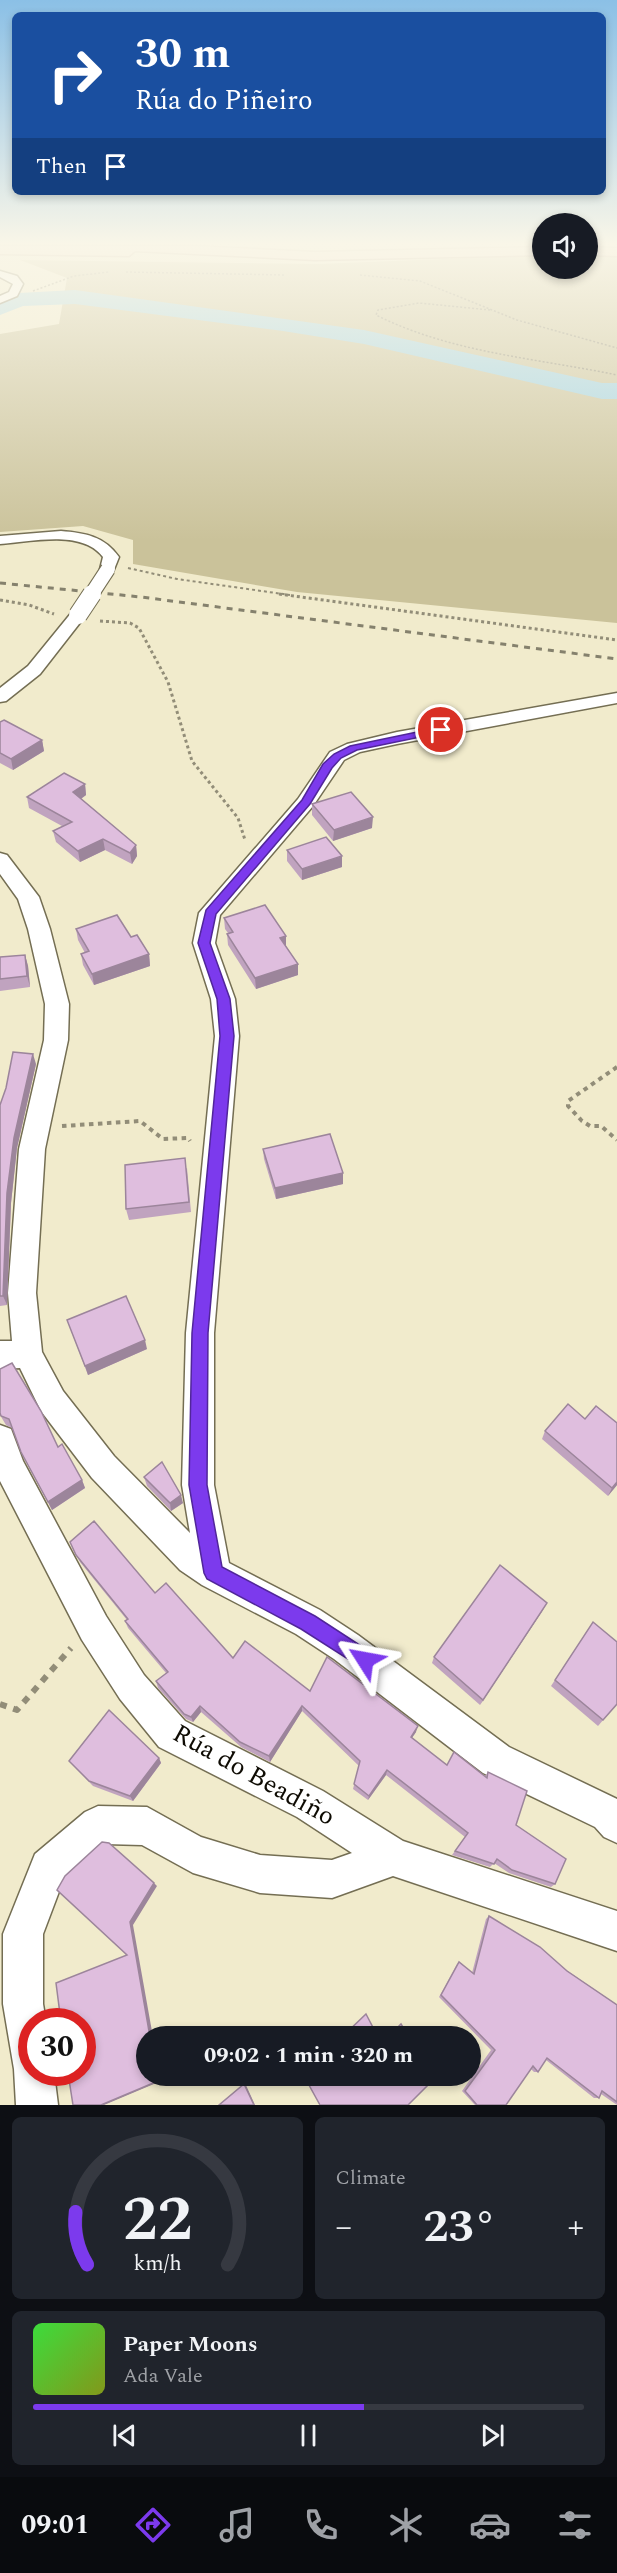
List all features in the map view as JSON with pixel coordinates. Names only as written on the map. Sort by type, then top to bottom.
[{"type":"street","points":[[0,540],[71,536],[92,540],[109,552],[109,567],[75,619],[34,670],[0,698]]},
{"type":"street","points":[[214,1573],[198,1485],[200,1333],[227,1036],[223,999],[204,943],[210,913],[249,864],[306,802],[327,766],[337,756],[354,748],[617,698]]},
{"type":"street","points":[[0,860],[28,897],[39,929],[57,1004],[56,1040],[32,1149],[22,1293],[14,1354],[103,1467],[184,1551],[214,1573],[308,1622],[346,1647],[496,1760],[614,1818]]},
{"type":"street","name":"Rúa do Beadiño","points":[[0,1440],[10,1468],[94,1628],[132,1687],[172,1734],[310,1804],[393,1857],[617,1932]]},
{"type":"street","points":[[25,2008],[23,1934],[49,1868],[98,1825],[147,1826],[193,1854],[260,1874],[332,1879],[393,1857]]},
{"type":"street","points":[[35,2086],[37,2105]]},
{"type":"path","points":[[458,344],[488,353],[570,364],[617,375]]},
{"type":"path","points":[[109,567],[617,640]]},
{"type":"path","points":[[0,600],[29,605],[75,619]]},
{"type":"path","points":[[98,621],[123,622],[139,628],[168,682],[192,760],[238,819],[249,864]]},
{"type":"path","points":[[617,1067],[573,1095],[568,1101],[568,1106],[584,1124],[591,1128],[601,1126],[617,1140]]},
{"type":"path","points":[[37,1127],[140,1121],[163,1139],[188,1138],[193,1147],[203,1156],[216,1159]]},
{"type":"path","points":[[0,1704],[17,1710],[72,1646],[94,1628]]},
{"type":"shaded area","points":[[0,344],[617,344],[617,623],[297,592],[133,564],[133,540],[83,526],[0,532]]},
{"type":"building","points":[[4,720],[42,740],[11,759],[0,753],[0,722]]},
{"type":"building","points":[[64,773],[85,784],[73,792],[136,845],[130,853],[103,839],[78,851],[53,831],[72,822],[27,797]]},
{"type":"building","points":[[351,792],[373,817],[334,830],[312,804]]},
{"type":"building","points":[[326,837],[342,856],[302,869],[287,850]]},
{"type":"building","points":[[265,905],[286,936],[280,938],[298,964],[255,978],[227,934],[233,932],[224,918]]},
{"type":"building","points":[[117,915],[131,937],[137,935],[149,954],[92,974],[81,954],[89,951],[76,929]]},
{"type":"building","points":[[25,955],[27,976],[0,979],[0,957]]},
{"type":"building","points":[[13,1052],[33,1054],[14,1138],[7,1193],[3,1296],[0,1296],[0,1105]]},
{"type":"building","points":[[330,1134],[343,1173],[275,1188],[263,1149]]},
{"type":"building","points":[[185,1158],[189,1202],[126,1209],[125,1165]]},
{"type":"building","points":[[126,1296],[145,1340],[85,1366],[67,1320]]},
{"type":"building","points":[[12,1363],[41,1411],[58,1447],[62,1444],[82,1480],[48,1502],[21,1452],[9,1419],[1,1416],[0,1413],[0,1369]]},
{"type":"building","points":[[568,1404],[585,1419],[596,1406],[617,1423],[617,1482],[612,1488],[545,1431]]},
{"type":"building","points":[[162,1462],[181,1495],[170,1503],[144,1477]]},
{"type":"building","points":[[94,1521],[155,1593],[166,1583],[233,1658],[245,1641],[310,1691],[327,1657],[418,1726],[411,1737],[447,1765],[454,1752],[487,1778],[488,1772],[527,1791],[516,1825],[566,1859],[555,1884],[512,1870],[497,1859],[494,1864],[455,1851],[468,1833],[387,1770],[369,1796],[354,1784],[360,1761],[302,1706],[269,1756],[240,1742],[200,1706],[191,1717],[184,1714],[156,1681],[168,1672],[125,1621],[128,1619],[76,1555],[70,1542]]},
{"type":"building","points":[[500,1565],[547,1603],[483,1700],[434,1657]]},
{"type":"building","points":[[593,1622],[617,1642],[617,1704],[603,1720],[555,1680]]},
{"type":"building","points":[[109,1710],[159,1758],[130,1796],[89,1781],[69,1761]]},
{"type":"building","points":[[102,1842],[109,1843],[154,1883],[130,1922],[148,2026],[136,2026],[136,2086],[146,2086],[101,2105],[73,2105],[70,2086],[96,2086],[96,2008],[59,2008],[56,1983],[127,1955],[57,1890],[65,1876]]},
{"type":"building","points":[[489,1916],[540,1947],[567,1971],[617,2005],[617,2102],[602,2091],[599,2098],[547,2058],[538,2072],[533,2066],[506,2105],[477,2105],[465,2091],[469,2086],[481,2086],[481,2069],[495,2050],[481,2036],[481,2026],[471,2026],[441,1995],[459,1962],[474,1974]]},
{"type":"building","points":[[366,2014],[372,2026],[353,2026]]},
{"type":"building","points":[[242,2086],[245,2086],[254,2105],[219,2105]]},
{"type":"building","points":[[310,2086],[427,2086],[408,2105],[320,2105]]},
{"type":"waterway","points":[[396,344],[602,391],[617,391]]},
{"type":"railway","points":[[0,583],[141,597],[617,659]]},
{"type":"route","points":[[365,1660],[308,1622],[214,1573],[198,1485],[200,1333],[227,1036],[223,999],[204,943],[205,929],[210,913],[249,864],[306,802],[327,766],[337,756],[354,748],[441,730]]}]
